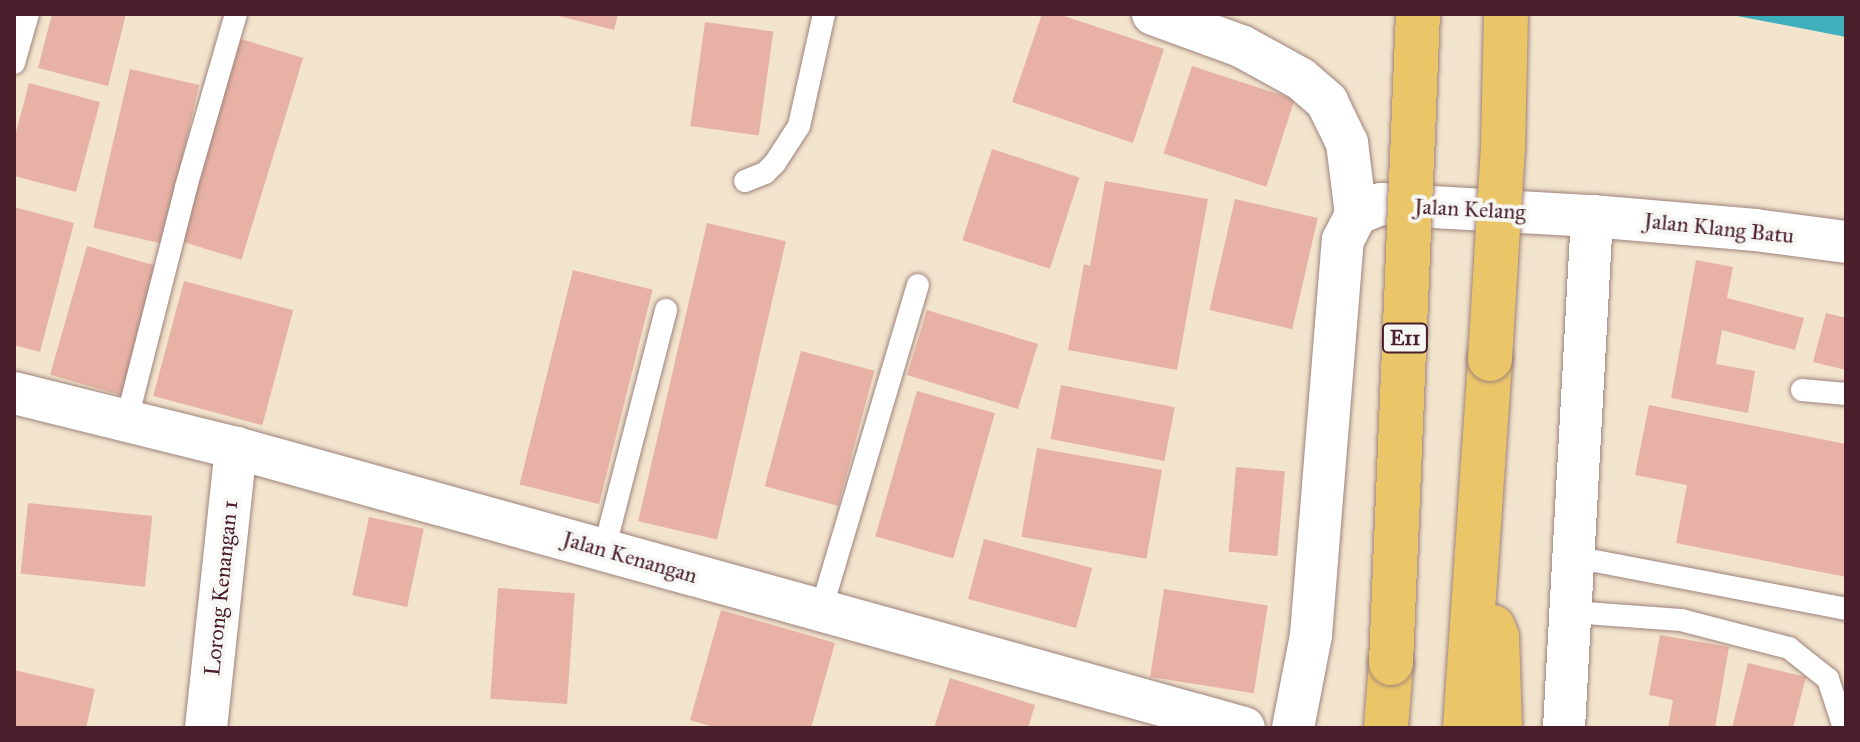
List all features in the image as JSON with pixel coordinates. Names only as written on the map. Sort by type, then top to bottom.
[{"type":"highway","name":"E11","points":[[1386,728],[1418,14]]},
{"type":"highway","points":[[1465,728],[1503,147],[1506,14]]},
{"type":"highway","points":[[1476,580],[1497,637],[1500,728]]},
{"type":"street","points":[[1153,14],[1241,46],[1301,79],[1327,102],[1347,143],[1356,214],[1343,240],[1311,635],[1293,728]]},
{"type":"street","name":"Jalan Kelang","points":[[1356,214],[1381,204],[1592,216]]},
{"type":"street","points":[[1564,728],[1592,216]]},
{"type":"street","name":"Jalan Klang Batu","points":[[1592,216],[1755,230],[1846,242]]},
{"type":"street","name":"Jalan Kenangan","points":[[14,393],[236,448],[1244,728]]},
{"type":"street","name":"Lorong Kenangan 1","points":[[206,728],[236,448]]},
{"type":"lane","points":[[14,63],[28,14]]},
{"type":"lane","points":[[127,419],[186,187],[236,14]]},
{"type":"lane","points":[[745,181],[765,173],[775,163],[799,126],[824,14]]},
{"type":"lane","points":[[821,610],[918,285]]},
{"type":"lane","points":[[604,550],[666,310]]},
{"type":"lane","points":[[1802,390],[1846,394]]},
{"type":"lane","points":[[1574,557],[1846,609]]},
{"type":"lane","points":[[1572,612],[1681,620],[1789,648],[1828,679],[1844,728]]},
{"type":"water","points":[[1727,14],[1846,14],[1846,37]]},
{"type":"building","points":[[52,14],[126,14],[108,86],[38,68]]},
{"type":"building","points":[[551,14],[618,14],[614,30]]},
{"type":"building","points":[[1042,14],[1058,14],[1164,49],[1133,143],[1012,102]]},
{"type":"building","points":[[705,22],[773,32],[759,136],[690,126]]},
{"type":"building","points":[[241,39],[303,58],[241,260],[179,241]]},
{"type":"building","points":[[1192,66],[1295,99],[1266,187],[1164,153]]},
{"type":"building","points":[[130,69],[199,85],[163,244],[93,228]]},
{"type":"building","points":[[29,83],[100,102],[76,192],[14,176],[14,140]]},
{"type":"building","points":[[992,149],[1079,177],[1050,269],[962,240]]},
{"type":"building","points":[[1105,181],[1208,199],[1177,370],[1068,350],[1084,264],[1090,266]]},
{"type":"building","points":[[1235,199],[1318,218],[1292,329],[1209,310]]},
{"type":"building","points":[[14,207],[74,223],[40,352],[14,345]]},
{"type":"building","points":[[707,223],[786,241],[717,539],[638,521]]},
{"type":"building","points":[[87,246],[158,266],[121,395],[50,375]]},
{"type":"building","points":[[1696,260],[1733,267],[1727,298],[1804,318],[1795,350],[1722,330],[1716,364],[1755,371],[1748,413],[1671,398]]},
{"type":"building","points":[[573,270],[653,290],[599,504],[520,484]]},
{"type":"building","points":[[184,281],[293,310],[262,425],[153,396]]},
{"type":"building","points":[[927,310],[1038,344],[1018,409],[907,375]]},
{"type":"building","points":[[1826,313],[1846,318],[1846,370],[1813,362]]},
{"type":"building","points":[[801,351],[874,371],[838,506],[765,486]]},
{"type":"building","points":[[1061,385],[1175,407],[1164,461],[1051,439]]},
{"type":"building","points":[[917,391],[995,413],[953,558],[875,536]]},
{"type":"building","points":[[1649,405],[1846,444],[1846,577],[1676,543],[1687,485],[1635,475]]},
{"type":"building","points":[[1037,448],[1162,470],[1146,559],[1021,537]]},
{"type":"building","points":[[1236,467],[1285,471],[1277,556],[1229,552]]},
{"type":"building","points":[[28,503],[152,516],[145,587],[21,574]]},
{"type":"building","points":[[369,517],[424,529],[407,607],[352,595]]},
{"type":"building","points":[[984,539],[1092,568],[1076,628],[968,599]]},
{"type":"building","points":[[498,588],[575,593],[567,704],[490,699]]},
{"type":"building","points":[[1164,589],[1268,605],[1254,693],[1150,677]]},
{"type":"building","points":[[721,610],[835,643],[811,728],[717,728],[690,720]]},
{"type":"building","points":[[1660,635],[1729,647],[1715,728],[1668,728],[1673,700],[1649,695]]},
{"type":"building","points":[[1748,663],[1806,677],[1793,728],[1732,728]]},
{"type":"building","points":[[14,670],[95,689],[86,728],[14,728]]},
{"type":"building","points":[[950,678],[1035,705],[1028,728],[934,728]]}]
